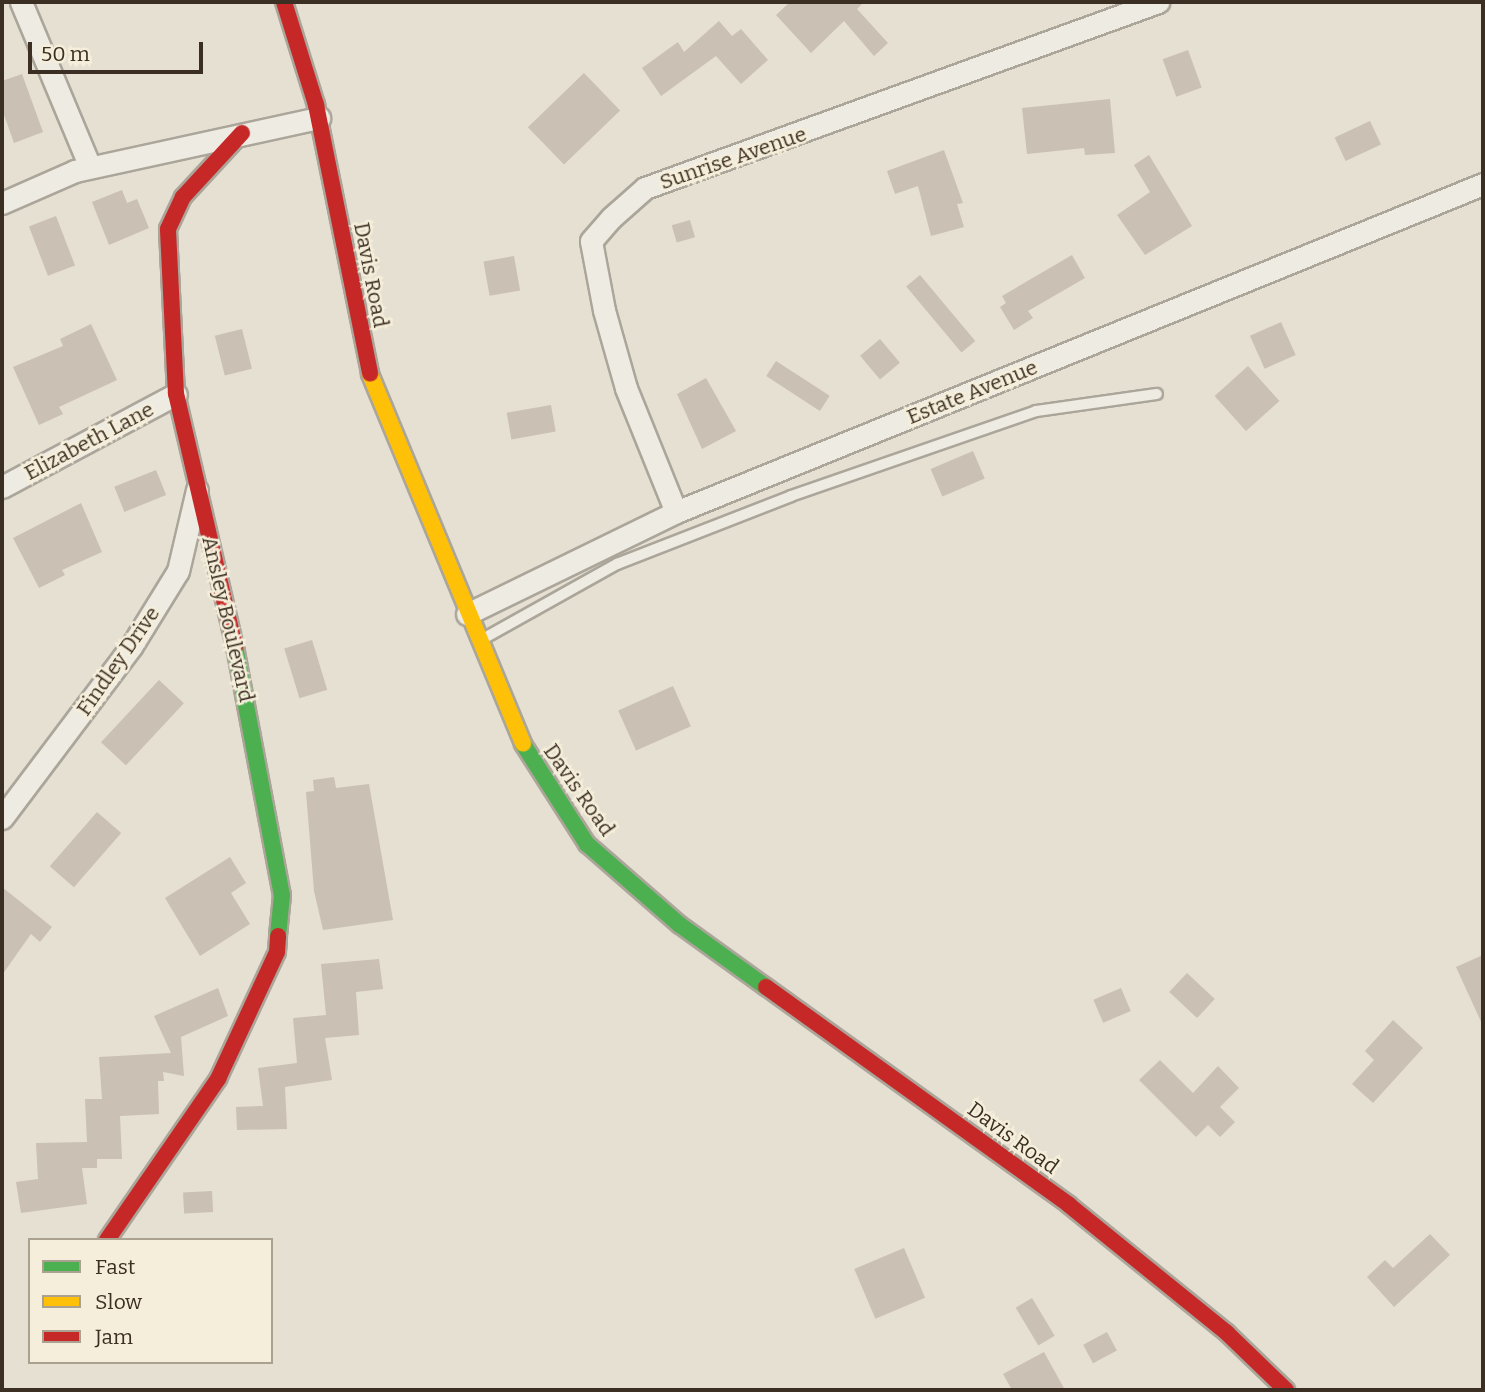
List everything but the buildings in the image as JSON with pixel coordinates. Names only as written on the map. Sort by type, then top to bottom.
[{"type":"street","points":[[22,2],[90,167]]},
{"type":"street","name":"Davis Road","points":[[284,2],[319,118],[369,371],[527,755],[587,844],[680,925],[1069,1205],[1227,1333],[1286,1390]]},
{"type":"street","name":"Sunrise Avenue","points":[[676,512],[626,388],[604,310],[591,241],[611,218],[645,188],[1158,2]]},
{"type":"street","points":[[2,203],[90,167],[319,118]]},
{"type":"street","name":"Ansley Boulevard","points":[[108,1238],[218,1079],[277,952],[282,895],[266,796],[176,394],[168,229],[183,197],[242,133]]},
{"type":"street","name":"Estate Avenue","points":[[467,614],[676,512],[1483,184]]},
{"type":"street","name":"Elizabeth Lane","points":[[2,487],[176,394]]},
{"type":"street","name":"Findley Drive","points":[[2,818],[131,647],[178,571],[198,486]]},
{"type":"lane","points":[[479,642],[617,564],[791,496],[1036,411],[1157,394]]},
{"type":"traffic: fast","points":[[235,647],[282,895],[278,936]]},
{"type":"traffic: fast","points":[[523,744],[587,844],[680,925],[766,987]]},
{"type":"traffic: slow","points":[[370,374],[523,744]]},
{"type":"traffic: jam","points":[[284,2],[316,105],[370,374]]},
{"type":"traffic: jam","points":[[235,647],[176,394],[168,229],[183,197],[242,133]]},
{"type":"traffic: jam","points":[[108,1238],[218,1079],[277,952],[278,936]]},
{"type":"traffic: jam","points":[[766,987],[1069,1205],[1227,1333],[1286,1390]]}]
